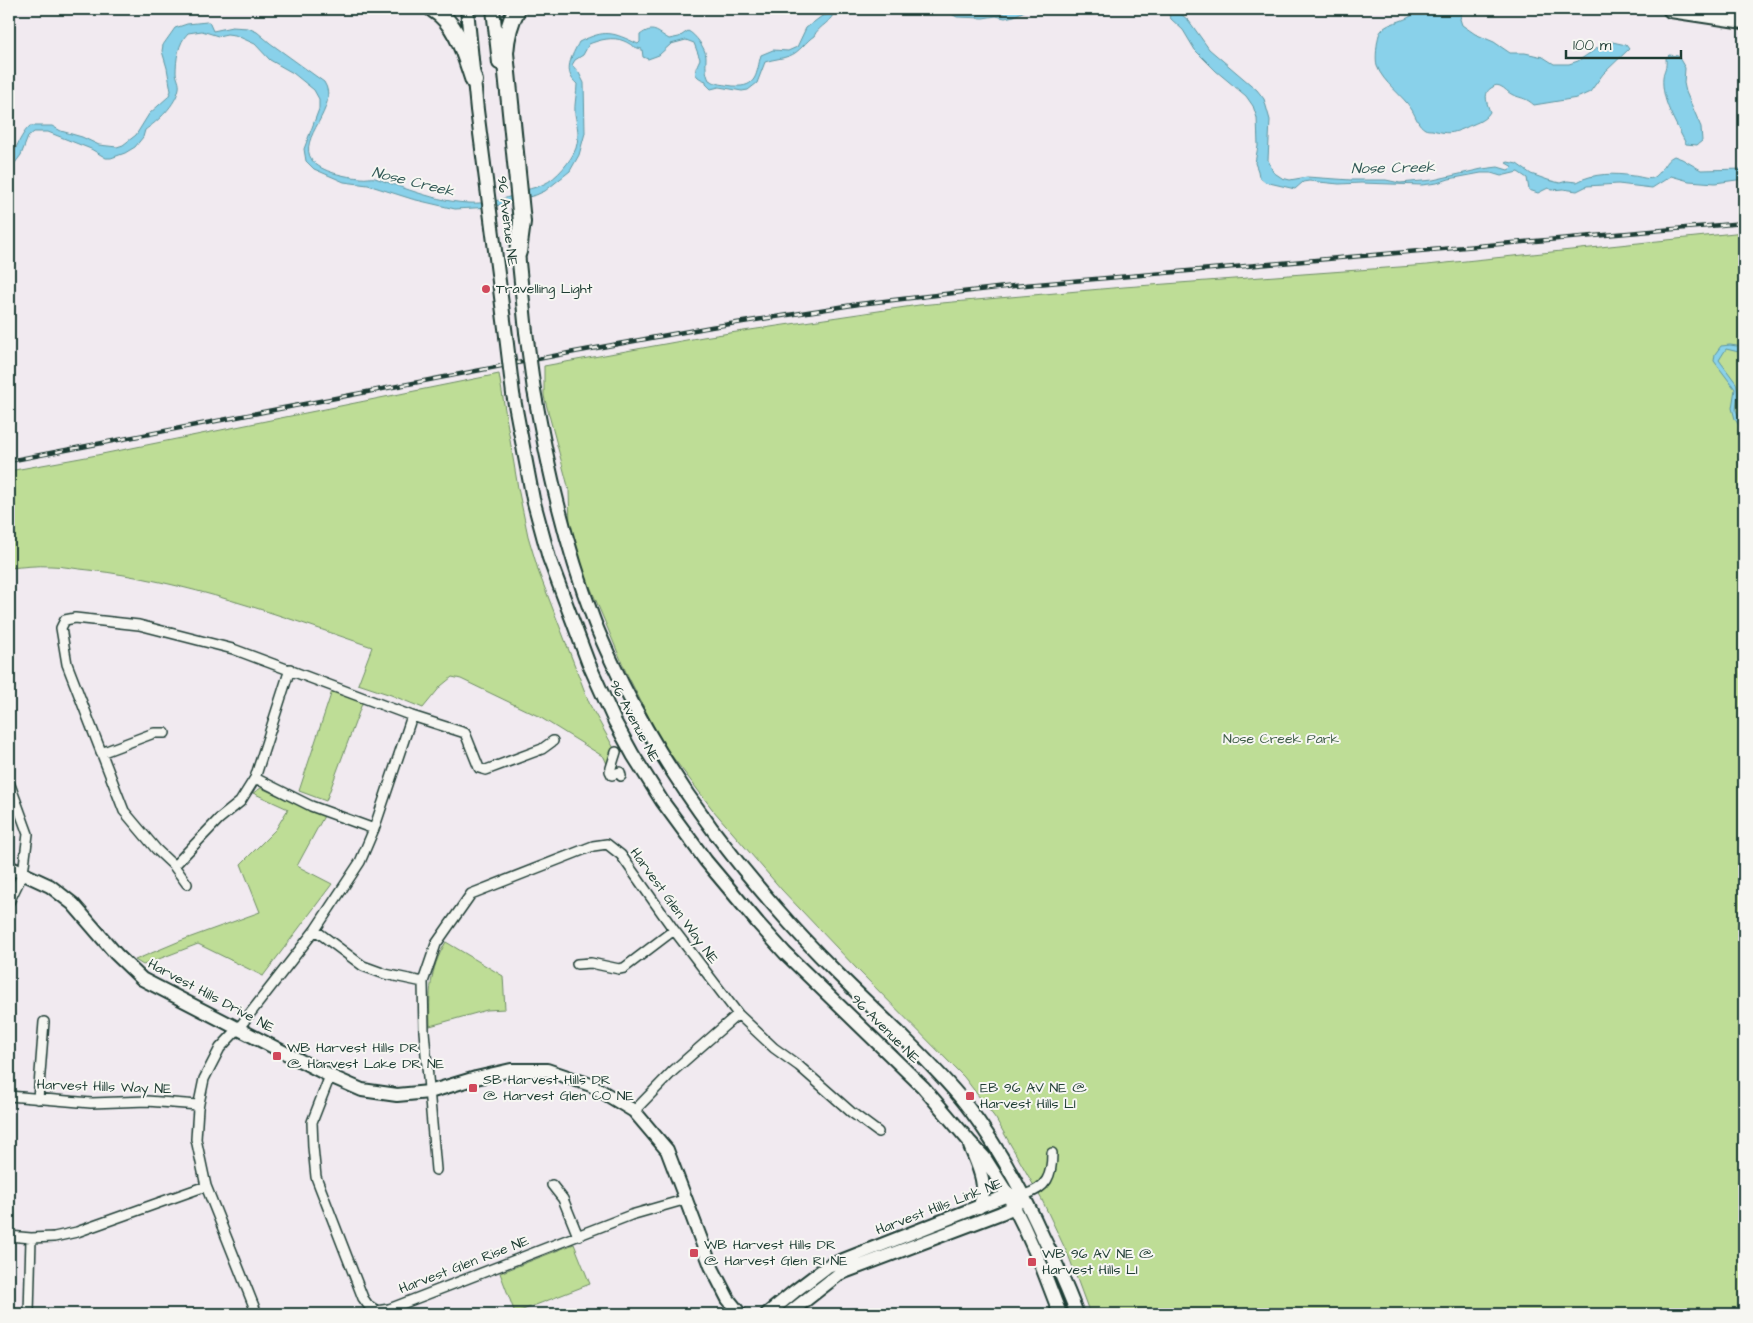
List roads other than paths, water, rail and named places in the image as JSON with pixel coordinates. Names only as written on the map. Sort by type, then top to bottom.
[{"type":"highway","points":[[433,9],[445,19],[459,38],[474,81]]},
{"type":"highway","points":[[517,9],[511,19],[506,37],[505,53],[511,143],[522,222],[518,252]]},
{"type":"highway","points":[[1671,9],[1744,20]]},
{"type":"main road","name":"96 Avenue NE","points":[[467,9],[474,81],[513,394],[533,499],[550,558],[574,629],[615,722],[633,755],[662,800],[706,861],[758,924],[923,1087],[968,1142],[984,1157],[1014,1207],[1042,1267],[1060,1314]]},
{"type":"main road","points":[[493,9],[511,143]]},
{"type":"main road","name":"96 Avenue NE","points":[[518,252],[534,390],[554,493],[570,551],[593,619],[607,652],[648,732],[682,788],[726,848],[801,936],[931,1065],[964,1102],[995,1146],[1024,1195],[1077,1314]]},
{"type":"main road","name":"Harvest Hills Drive NE","points":[[9,867],[50,886],[73,904],[116,954],[142,979],[238,1030],[362,1090],[397,1095],[430,1092],[511,1070],[547,1070],[592,1085],[634,1111],[667,1150],[711,1266],[728,1299],[740,1314]]},
{"type":"main road","points":[[785,952],[801,936]]},
{"type":"main road","points":[[968,1142],[983,1184],[982,1200],[979,1207]]},
{"type":"main road","name":"Harvest Hills Link NE","points":[[767,1314],[795,1290],[828,1266],[1008,1195],[1024,1195]]},
{"type":"main road","name":"Harvest Hills Link NE","points":[[788,1314],[839,1274],[1014,1207],[1024,1195]]},
{"type":"street","points":[[187,884],[174,866],[156,850],[124,811],[66,664],[60,632],[65,620],[75,618],[139,625],[233,648],[412,716],[465,733],[479,768],[486,770],[542,749],[553,741]]},
{"type":"street","points":[[174,866],[219,819],[240,802],[255,778],[290,669]]},
{"type":"street","points":[[257,1314],[206,1186],[196,1139],[198,1105],[204,1079],[220,1048],[238,1030],[316,930],[360,862],[374,830],[412,716]]},
{"type":"street","points":[[101,753],[154,733],[165,733]]},
{"type":"street","points":[[616,752],[610,771],[612,776],[620,772],[621,776]]},
{"type":"street","points":[[255,778],[311,806],[374,830]]},
{"type":"street","points":[[9,782],[28,834],[23,872],[9,902]]},
{"type":"street","name":"Harvest Glen Way NE","points":[[436,1170],[424,1031],[423,982],[436,944],[471,894],[593,846],[607,844],[620,855],[738,1014],[774,1048],[799,1066],[851,1112],[878,1132]]},
{"type":"street","points":[[316,930],[363,966],[385,974],[423,982]]},
{"type":"street","points":[[577,964],[591,963],[619,969],[624,968],[674,930]]},
{"type":"street","points":[[634,1111],[673,1071],[738,1014]]},
{"type":"street","points":[[38,1098],[44,1022]]},
{"type":"street","name":"Harvest Glen Rise NE","points":[[330,1076],[312,1122],[316,1177],[363,1298],[368,1305],[377,1311],[389,1309],[632,1215],[686,1198]]},
{"type":"street","name":"Harvest Hills Way NE","points":[[9,1096],[91,1103],[147,1102],[198,1105]]},
{"type":"street","points":[[1024,1195],[1037,1191],[1049,1178],[1052,1152]]},
{"type":"street","points":[[552,1185],[562,1199],[578,1236]]},
{"type":"street","points":[[9,1236],[30,1238],[54,1237],[77,1232],[206,1186]]},
{"type":"street","points":[[29,1314],[30,1238]]},
{"type":"water","points":[[830,9],[834,9],[832,17],[799,50],[786,57],[765,62],[757,83],[748,90],[742,91],[719,87],[711,89],[706,84],[706,81],[696,75],[700,59],[694,43],[686,40],[671,44],[659,55],[648,59],[643,57],[642,49],[620,40],[606,39],[589,44],[583,55],[575,60],[572,65],[584,83],[585,133],[579,155],[570,171],[545,191],[492,207],[455,209],[412,199],[368,185],[344,182],[314,169],[306,161],[304,149],[319,109],[319,99],[314,90],[293,73],[270,60],[255,44],[235,35],[218,36],[202,31],[188,33],[182,42],[176,63],[179,83],[177,94],[166,112],[145,130],[143,137],[135,147],[125,153],[106,158],[91,149],[48,132],[34,132],[28,137],[21,155],[9,171],[16,147],[30,126],[52,126],[99,145],[117,147],[123,145],[136,135],[149,114],[168,97],[171,91],[162,51],[163,45],[175,28],[187,24],[209,22],[213,31],[232,27],[248,28],[257,32],[324,82],[328,92],[327,102],[313,133],[309,151],[312,160],[321,168],[349,176],[375,178],[431,197],[446,200],[476,203],[495,201],[549,182],[563,169],[574,153],[578,138],[575,110],[577,84],[572,79],[569,69],[571,58],[579,42],[596,35],[609,34],[638,44],[640,42],[640,35],[648,30],[658,32],[669,39],[679,37],[688,31],[697,38],[704,50],[709,80],[724,85],[741,86],[752,82],[757,73],[761,55],[773,50],[788,51],[797,47],[806,28],[822,16],[829,14]]},
{"type":"water","points":[[942,9],[962,12],[997,9],[999,13],[1003,14],[1004,9],[1029,9],[1005,18],[996,16],[983,18],[957,17]]},
{"type":"water","points":[[1166,9],[1178,9],[1209,49],[1257,90],[1264,99],[1270,120],[1268,160],[1273,172],[1282,178],[1290,180],[1307,177],[1386,180],[1400,183],[1433,180],[1498,167],[1508,170],[1513,167],[1506,163],[1508,162],[1517,164],[1531,174],[1560,183],[1567,181],[1577,182],[1590,177],[1619,174],[1653,178],[1674,156],[1701,170],[1744,169],[1744,179],[1715,183],[1689,181],[1671,176],[1652,188],[1618,184],[1587,186],[1577,191],[1552,190],[1548,188],[1538,193],[1529,190],[1527,178],[1518,172],[1501,176],[1481,173],[1422,185],[1339,184],[1309,181],[1303,182],[1295,189],[1265,182],[1259,177],[1255,163],[1258,146],[1257,118],[1253,106],[1246,96],[1216,71],[1195,50],[1183,30],[1171,19]]},
{"type":"water","points":[[1418,9],[1461,10],[1460,19],[1462,25],[1475,34],[1494,42],[1510,53],[1525,53],[1543,57],[1554,64],[1569,64],[1578,61],[1608,41],[1626,45],[1629,49],[1603,74],[1590,92],[1577,98],[1534,105],[1511,94],[1498,85],[1487,92],[1486,98],[1490,112],[1482,120],[1453,132],[1446,133],[1428,130],[1417,121],[1412,110],[1384,78],[1376,63],[1379,35],[1382,30],[1391,24],[1409,17]]},
{"type":"water","points":[[1669,55],[1678,56],[1685,68],[1684,83],[1686,92],[1701,127],[1702,141],[1697,145],[1686,144],[1664,95],[1663,77],[1666,58]]},
{"type":"water","points":[[1744,321],[1744,348],[1739,352],[1726,349],[1719,360],[1736,383],[1738,392],[1736,410],[1744,427],[1744,434],[1735,419],[1732,408],[1735,389],[1714,361],[1715,354],[1721,346],[1737,346],[1741,343],[1740,328]]},
{"type":"railway","points":[[9,461],[569,353],[711,327],[859,304],[1014,286],[1744,223]]},
{"type":"place","name":"Travelling Light","points":[[486,289]]},
{"type":"place","name":"WB Harvest Hills DR @ Harvest Lake DR NE","points":[[277,1056]]},
{"type":"place","name":"SB Harvest Hills DR @ Harvest Glen CO NE","points":[[473,1088]]},
{"type":"place","name":"EB 96 AV NE @ Harvest Hills LI","points":[[970,1096]]},
{"type":"place","name":"WB Harvest Hills DR @ Harvest Glen RI NE","points":[[694,1253]]},
{"type":"place","name":"WB 96 AV NE @ Harvest Hills LI","points":[[1032,1262]]},
{"type":"water label","name":"Nose Creek","points":[[1393,168]]},
{"type":"water label","name":"Nose Creek","points":[[413,182]]},
{"type":"park label","name":"Nose Creek Park","points":[[1281,739]]}]
